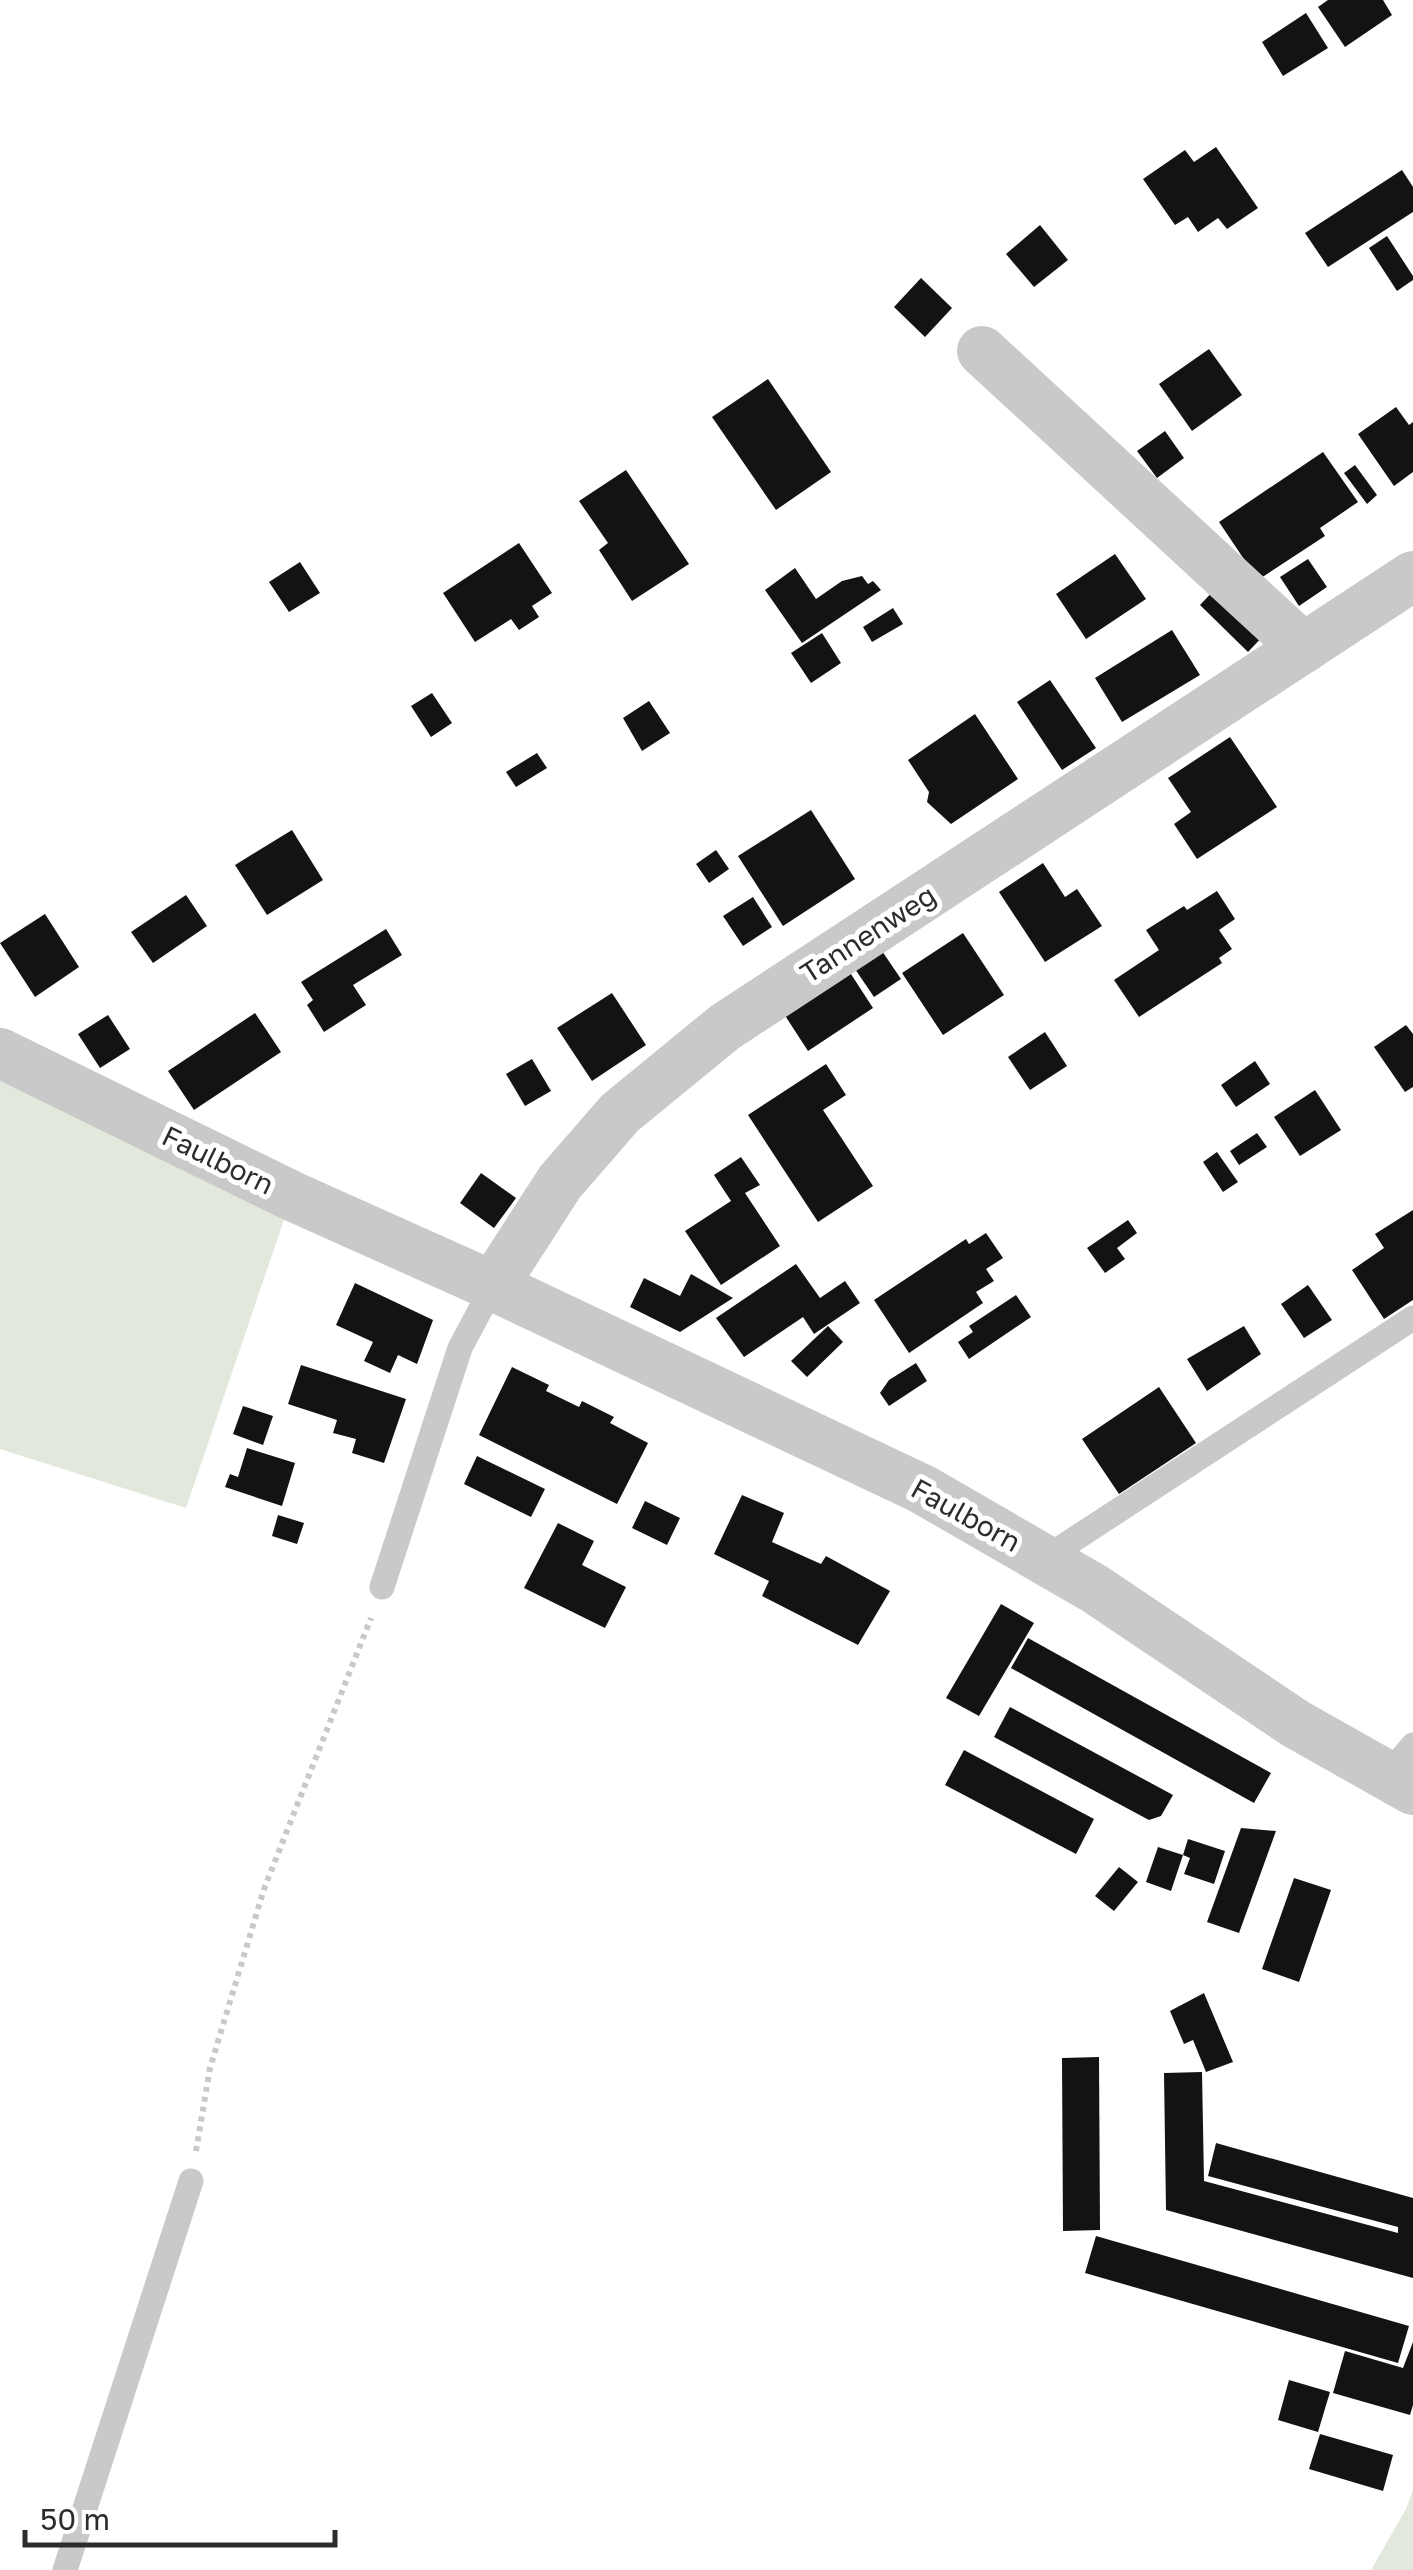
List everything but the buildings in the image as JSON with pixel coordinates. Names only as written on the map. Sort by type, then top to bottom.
[{"type":"street","points":[[982,351],[1304,648]]},
{"type":"street","name":"Tannenweg","points":[[493,1286],[560,1182],[620,1113],[725,1027],[1413,576]]},
{"type":"street","name":"Faulborn","points":[[0,1053],[292,1196],[493,1286],[922,1489],[1095,1589],[1296,1724],[1405,1770]]},
{"type":"lane","points":[[382,1587],[460,1348],[493,1286]]},
{"type":"lane","points":[[1044,1560],[1413,1318]]},
{"type":"lane","points":[[64,2570],[190,2182]]},
{"type":"path","points":[[190,2182],[210,2068],[264,1888],[382,1587]]},
{"type":"shaded area","points":[[0,1053],[292,1196],[186,1508],[0,1449]]},
{"type":"shaded area","points":[[1413,2489],[1413,2570],[1371,2570],[1407,2507]]}]
